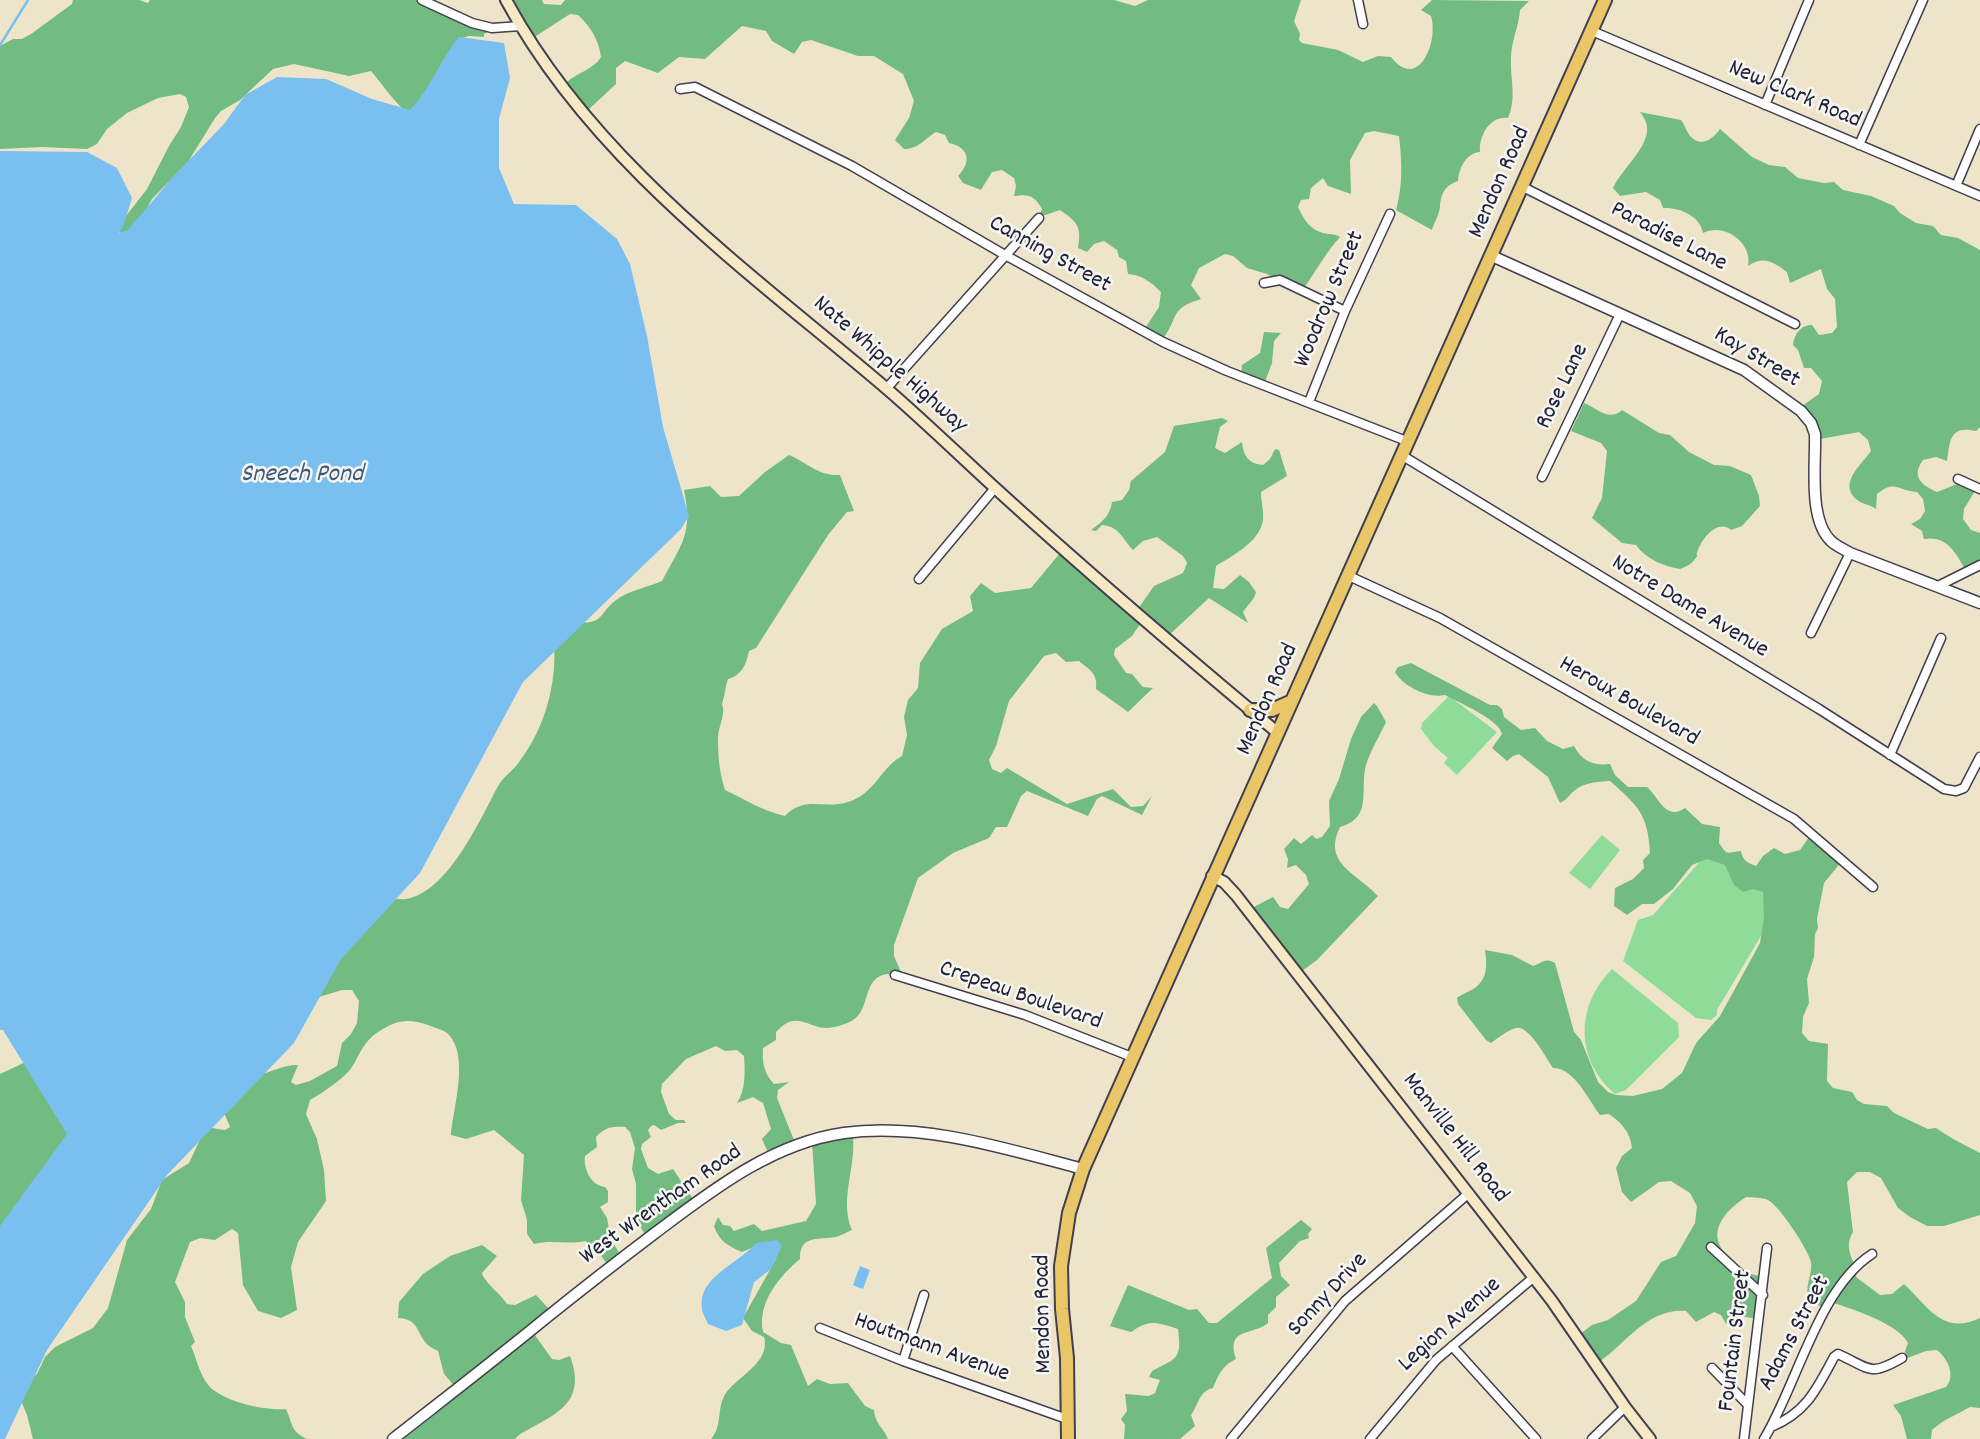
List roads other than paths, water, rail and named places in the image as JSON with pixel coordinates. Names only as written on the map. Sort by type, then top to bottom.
[{"type":"main road","name":"Nate Whipple Highway","points":[[506,0],[521,26],[580,108],[646,181],[1278,733]]},
{"type":"main road","name":"Mendon Road","points":[[1068,1439],[1067,1358],[1061,1266],[1069,1213],[1083,1168],[1605,0]]},
{"type":"main road","points":[[1250,710],[1272,710],[1292,701]]},
{"type":"main road","name":"Manville Hill Road","points":[[1212,876],[1224,882],[1268,934],[1534,1278],[1650,1439]]},
{"type":"street","points":[[422,0],[472,23],[492,28],[521,26]]},
{"type":"street","points":[[1358,0],[1363,24]]},
{"type":"street","points":[[1765,104],[1809,0]]},
{"type":"street","points":[[1858,145],[1923,0]]},
{"type":"street","name":"New Clark Road","points":[[1592,31],[1980,196]]},
{"type":"street","name":"Canning Street","points":[[680,89],[695,87],[852,166],[1005,255],[1163,342],[1227,371],[1409,442]]},
{"type":"street","points":[[1956,186],[1980,129]]},
{"type":"street","name":"Paradise Lane","points":[[1523,187],[1795,324]]},
{"type":"street","name":"Woodrow Street","points":[[1309,402],[1345,311],[1390,214]]},
{"type":"street","points":[[886,388],[1039,218]]},
{"type":"street","name":"Kay Street","points":[[1492,256],[1744,370],[1801,411],[1811,423],[1815,434],[1816,512],[1831,541],[1850,552],[1980,603]]},
{"type":"street","points":[[1264,283],[1280,280],[1345,311]]},
{"type":"street","name":"Rose Lane","points":[[1542,477],[1620,314]]},
{"type":"street","name":"Notre Dame Avenue","points":[[1403,456],[1807,702],[1944,789],[1956,791],[1964,788],[1980,757]]},
{"type":"street","points":[[1958,479],[1980,489]]},
{"type":"street","points":[[919,579],[995,488]]},
{"type":"street","points":[[1811,633],[1850,552]]},
{"type":"street","points":[[1938,586],[1980,565]]},
{"type":"street","name":"Heroux Boulevard","points":[[1349,576],[1440,618],[1794,819],[1873,887]]},
{"type":"street","points":[[1890,755],[1941,638]]},
{"type":"street","name":"Crepeau Boulevard","points":[[895,975],[1025,1015],[1132,1057]]},
{"type":"street","name":"West Wrentham Road","points":[[393,1439],[696,1202],[738,1174],[780,1152],[822,1137],[893,1131],[971,1142],[1083,1168]]},
{"type":"street","name":"Sonny Drive","points":[[1231,1439],[1345,1301],[1469,1193]]},
{"type":"street","points":[[1711,1247],[1763,1295]]},
{"type":"street","name":"Fountain Street","points":[[1744,1439],[1767,1248]]},
{"type":"street","name":"Adams Street","points":[[1764,1439],[1833,1298],[1857,1264],[1872,1254]]},
{"type":"street","name":"Legion Avenue","points":[[1370,1439],[1412,1386],[1452,1346],[1534,1278]]},
{"type":"street","points":[[903,1361],[924,1295]]},
{"type":"street","name":"Houtmann Avenue","points":[[820,1328],[903,1361],[1067,1419]]},
{"type":"street","points":[[1452,1346],[1536,1439]]},
{"type":"street","points":[[1771,1427],[1799,1410],[1813,1397],[1838,1354],[1874,1371],[1882,1370],[1902,1358]]},
{"type":"street","points":[[1712,1368],[1747,1404]]},
{"type":"street","points":[[1592,1439],[1625,1407]]},
{"type":"water","name":"Sneech Pond","points":[[459,37],[504,43],[510,78],[499,119],[499,168],[514,204],[576,205],[617,239],[630,264],[647,336],[663,427],[689,516],[681,529],[523,682],[420,873],[341,959],[294,1043],[167,1175],[47,1350],[5,1439],[0,1439],[0,1226],[67,1134],[3,1030],[0,1030],[0,151],[87,152],[117,168],[132,198],[119,233],[128,230],[172,178],[224,124],[245,95],[277,77],[326,79],[372,99],[410,110],[424,93]]},
{"type":"water","points":[[777,1240],[782,1246],[771,1269],[754,1282],[742,1325],[726,1331],[708,1324],[702,1310],[702,1297],[713,1279],[756,1243]]},
{"type":"water","points":[[860,1266],[870,1270],[863,1289],[853,1285]]},
{"type":"waterway","points":[[0,45],[28,0]]}]
